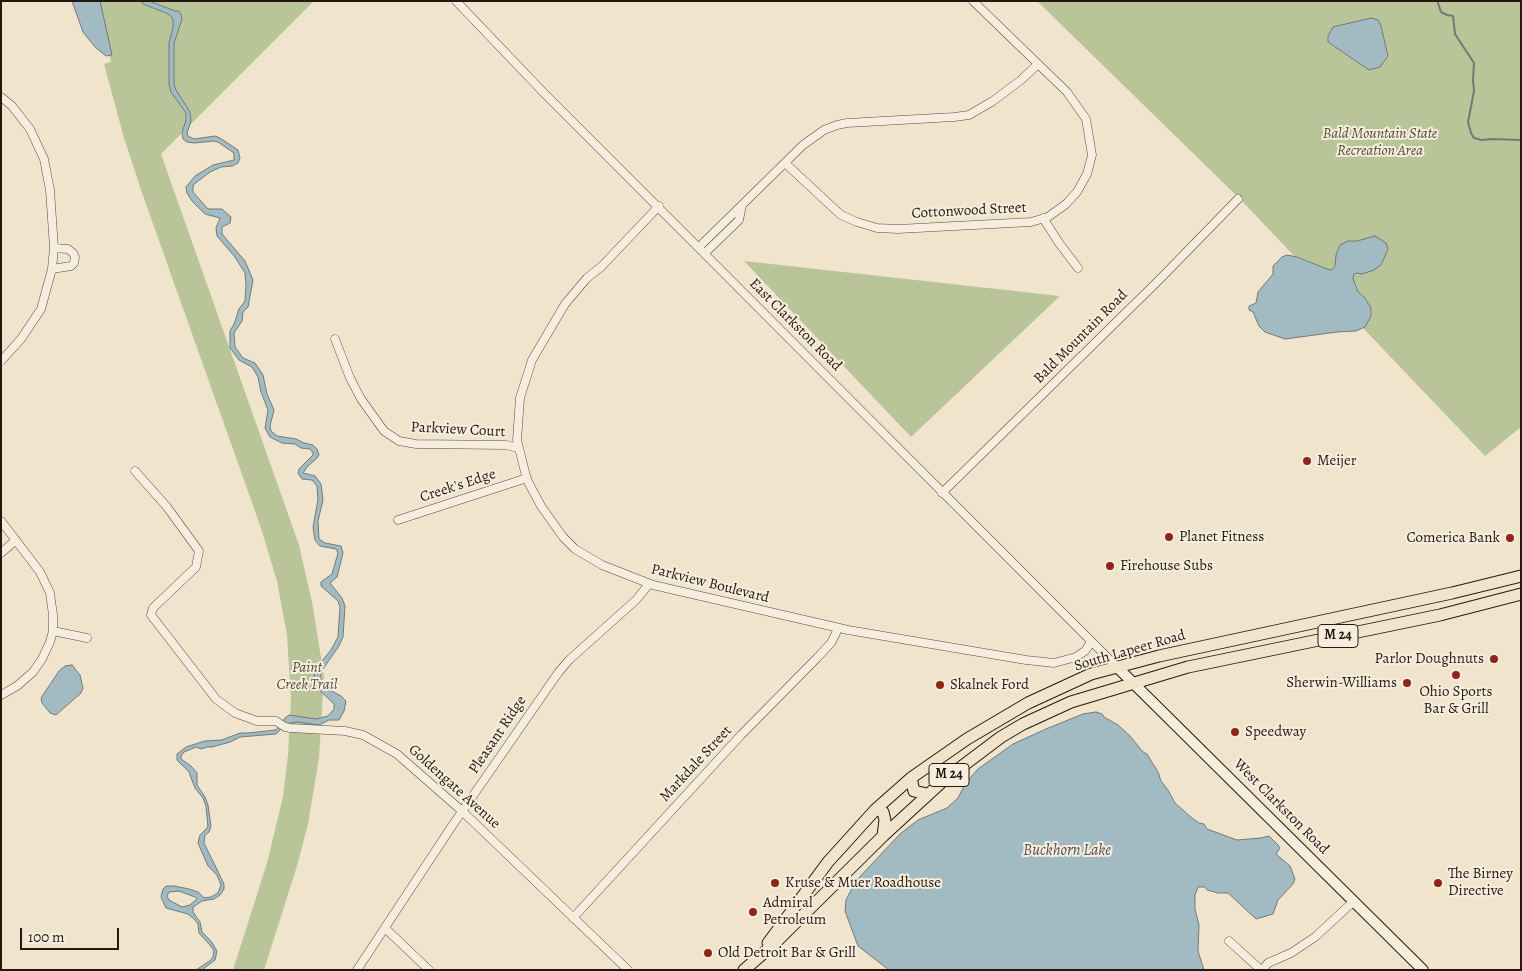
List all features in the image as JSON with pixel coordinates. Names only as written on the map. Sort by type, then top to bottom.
[{"type":"main road","name":"South Lapeer Road","points":[[744,970],[758,956],[828,862],[876,809],[911,778],[967,739],[1019,707],[1091,674],[1117,667],[1200,646],[1370,611],[1521,576]]},
{"type":"main road","name":"South Lapeer Road","points":[[758,956],[773,945],[927,794],[1000,737],[1022,724],[1071,702],[1132,682],[1222,660],[1454,611],[1521,594]]},
{"type":"main road","points":[[1370,611],[1370,629]]},
{"type":"main road","points":[[1222,660],[1233,652],[1305,636],[1312,630],[1312,623]]},
{"type":"main road","name":"West Clarkston Road","points":[[1117,667],[1423,970]]},
{"type":"main road","points":[[911,778],[914,790],[927,794]]},
{"type":"main road","points":[[876,809],[883,812],[885,820],[883,836]]},
{"type":"street","name":"East Clarkston Road","points":[[456,1],[942,493],[1117,667]]},
{"type":"street","name":"Cottonwood Street","points":[[785,163],[841,215],[877,228],[1000,225],[1031,222],[1043,218],[1066,204],[1077,192],[1087,174],[1092,155],[1086,119],[1067,92],[972,1]]},
{"type":"street","points":[[702,250],[739,220],[742,205],[803,145],[824,130],[837,125],[969,115],[993,102],[1038,64]]},
{"type":"street","points":[[1,96],[12,106],[30,129],[44,159],[50,190],[54,248],[52,269],[41,309],[20,339],[1,361]]},
{"type":"street","name":"Bald Mountain Road","points":[[942,493],[1238,199]]},
{"type":"street","name":"Parkview Boulevard","points":[[659,206],[587,278],[560,312],[532,360],[520,398],[518,448],[527,478],[550,520],[562,537],[574,549],[602,565],[649,584],[837,628],[1054,663],[1076,657],[1085,651],[1091,642]]},
{"type":"street","points":[[1043,218],[1078,268]]},
{"type":"street","points":[[52,269],[71,266],[74,263],[75,257],[68,249],[54,248]]},
{"type":"street","name":"Parkview Court","points":[[335,339],[360,399],[384,431],[399,441],[416,444],[506,445],[518,448]]},
{"type":"street","name":"Goldengate Avenue","points":[[135,472],[167,506],[198,551],[196,567],[153,608],[151,616],[216,699],[234,713],[257,721],[276,721],[285,727],[345,731],[363,736],[397,754],[462,811],[628,970]]},
{"type":"street","name":"Creek's Edge","points":[[398,520],[527,478]]},
{"type":"street","points":[[1,521],[40,572],[50,593],[53,615],[53,632],[50,642],[33,672],[17,686],[1,695]]},
{"type":"street","points":[[1,553],[16,540]]},
{"type":"street","name":"Pleasant Ridge","points":[[357,970],[462,811],[558,673],[576,653],[636,600],[649,584]]},
{"type":"street","name":"Markdale Street","points":[[573,918],[741,735],[822,653],[831,642],[837,628]]},
{"type":"street","points":[[53,632],[88,638]]},
{"type":"street","points":[[1229,941],[1261,970],[1268,963],[1291,953],[1314,937],[1354,901]]},
{"type":"street","points":[[385,928],[429,970]]},
{"type":"green space","name":"Paint Creek Trail","points":[[97,1],[314,1],[161,154],[299,545],[313,607],[324,677],[319,758],[308,824],[297,866],[264,970],[233,970],[267,863],[283,797],[288,755],[291,698],[287,635],[277,581],[261,528],[124,138],[104,64],[111,62]]},
{"type":"green space","name":"Bald Mountain State Recreation Area","points":[[1037,1],[1521,1],[1521,427],[1485,456],[1240,199]]},
{"type":"green space","points":[[744,261],[1060,296],[911,437]]},
{"type":"water","points":[[72,1],[100,1],[112,55],[106,56],[95,47],[83,32]]},
{"type":"water","points":[[141,1],[149,1],[179,11],[181,14],[182,19],[174,43],[174,84],[190,112],[191,121],[187,133],[188,136],[194,139],[215,136],[238,150],[240,158],[238,163],[210,172],[193,185],[193,192],[208,209],[222,209],[231,217],[230,223],[222,227],[222,234],[245,261],[253,280],[248,307],[243,312],[242,321],[234,333],[235,347],[243,358],[255,363],[263,375],[267,394],[274,410],[270,426],[271,431],[277,436],[296,439],[313,445],[317,449],[319,455],[303,473],[315,476],[321,484],[323,500],[318,521],[319,539],[325,543],[341,546],[343,553],[337,577],[330,583],[342,598],[345,606],[343,637],[320,677],[324,687],[341,696],[346,701],[344,711],[339,720],[329,720],[319,725],[298,722],[290,723],[285,725],[276,734],[240,737],[212,747],[201,749],[196,747],[184,752],[181,756],[181,759],[197,773],[197,785],[208,805],[211,826],[209,832],[205,835],[204,843],[224,884],[224,889],[220,895],[214,899],[202,901],[193,907],[193,912],[200,922],[202,932],[217,951],[215,960],[202,970],[196,970],[211,960],[214,951],[199,933],[198,924],[194,919],[188,914],[166,908],[161,897],[166,886],[174,886],[198,892],[204,898],[211,897],[218,893],[221,885],[217,875],[208,866],[198,843],[200,835],[208,827],[206,806],[203,798],[195,788],[189,772],[177,760],[177,754],[186,747],[205,741],[222,740],[240,733],[276,730],[289,715],[316,719],[328,716],[334,709],[334,704],[316,687],[314,676],[317,667],[331,650],[338,637],[340,607],[338,601],[321,586],[321,582],[332,574],[338,553],[336,549],[320,546],[315,540],[313,527],[318,500],[317,486],[312,480],[302,479],[298,473],[299,469],[313,453],[310,449],[301,448],[295,444],[282,443],[270,437],[265,428],[268,410],[258,377],[252,367],[239,360],[230,348],[230,331],[239,309],[245,301],[245,273],[235,257],[217,236],[216,228],[220,218],[205,214],[187,193],[186,187],[195,176],[213,165],[234,160],[234,153],[218,142],[194,143],[183,139],[182,133],[186,113],[171,92],[169,84],[169,43],[173,20],[166,13],[143,4]],"holes":[[[179,891],[197,899],[190,905],[182,907],[169,900],[167,896],[169,892]]]},
{"type":"water","points":[[1371,18],[1378,20],[1381,26],[1388,56],[1380,67],[1369,70],[1328,42],[1328,36],[1333,27]]},
{"type":"water","points":[[1375,236],[1386,243],[1388,249],[1381,265],[1374,270],[1362,274],[1354,274],[1353,279],[1358,292],[1364,297],[1371,308],[1371,316],[1365,327],[1356,331],[1285,339],[1265,332],[1259,326],[1253,312],[1249,310],[1249,306],[1256,303],[1258,292],[1273,274],[1273,266],[1282,257],[1287,255],[1297,257],[1332,270],[1335,266],[1336,255],[1340,245],[1348,241],[1357,241]]},
{"type":"water","points":[[72,665],[80,675],[83,688],[81,693],[56,715],[50,713],[42,703],[41,698],[59,671],[65,666]]},
{"type":"water","name":"Buckhorn Lake","points":[[1096,712],[1118,725],[1130,736],[1143,752],[1147,754],[1175,803],[1192,818],[1204,824],[1207,829],[1237,840],[1269,836],[1278,845],[1280,848],[1276,854],[1290,866],[1295,879],[1293,884],[1278,900],[1273,914],[1256,919],[1228,893],[1218,893],[1207,890],[1205,887],[1198,887],[1195,895],[1195,909],[1199,925],[1198,951],[1204,970],[889,970],[858,946],[845,911],[846,900],[855,882],[900,834],[918,820],[947,808],[958,798],[965,784],[978,769],[1013,744],[1083,714]]},
{"type":"waterway","points":[[1438,3],[1441,12],[1453,16],[1455,34],[1474,63],[1474,91],[1468,122],[1474,138],[1482,140],[1521,140]]},
{"type":"place","name":"Meijer","points":[[1307,461]]},
{"type":"place","name":"Planet Fitness","points":[[1169,537]]},
{"type":"place","name":"Comerica Bank","points":[[1510,538]]},
{"type":"place","name":"Firehouse Subs","points":[[1110,566]]},
{"type":"place","name":"Parlor Doughnuts","points":[[1494,659]]},
{"type":"place","name":"Ohio Sports Bar & Grill","points":[[1456,675]]},
{"type":"place","name":"Sherwin-Williams","points":[[1407,683]]},
{"type":"place","name":"Skalnek Ford","points":[[940,685]]},
{"type":"place","name":"Speedway","points":[[1235,732]]},
{"type":"place","name":"Kruse & Muer Roadhouse","points":[[775,883]]},
{"type":"place","name":"The Birney Directive","points":[[1438,883]]},
{"type":"place","name":"Admiral Petroleum","points":[[753,912]]},
{"type":"place","name":"Old Detroit Bar & Grill","points":[[708,953]]}]
